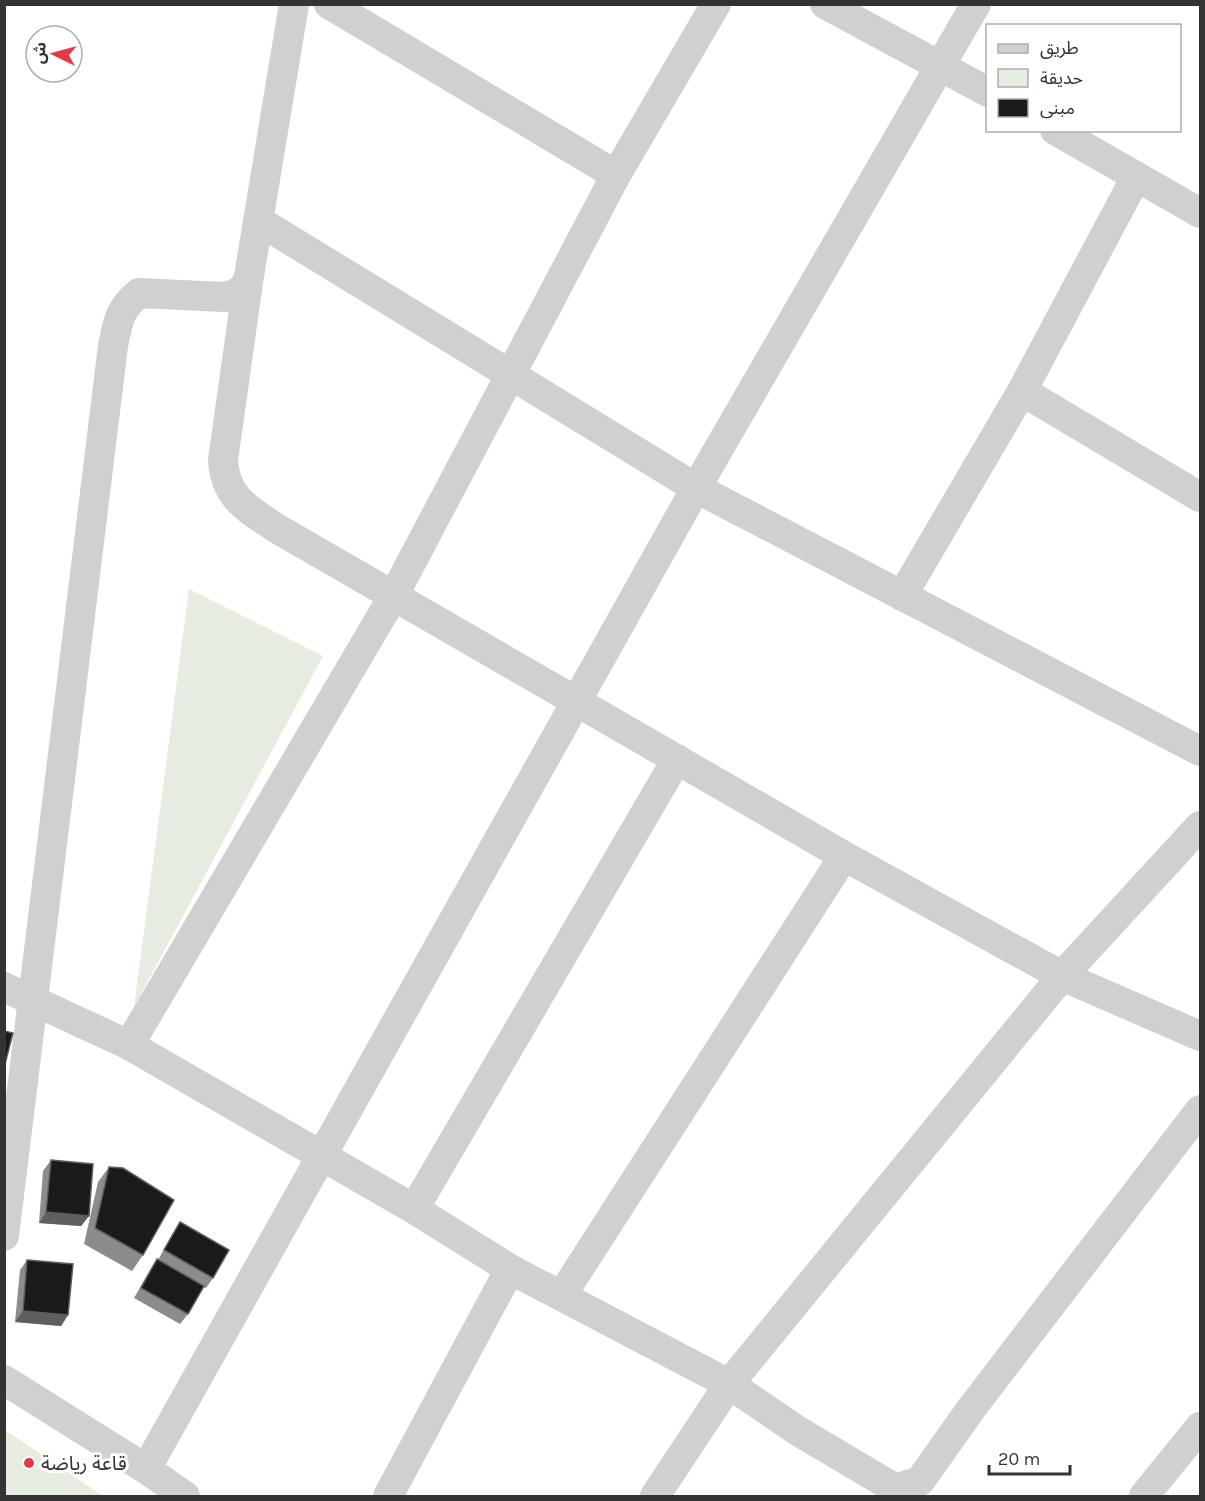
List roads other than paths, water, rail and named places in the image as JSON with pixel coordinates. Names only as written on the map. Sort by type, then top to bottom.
[{"type":"street","points":[[294,4],[248,282],[223,460],[224,477],[243,506],[276,528],[844,856],[1062,975],[1200,1036]]},
{"type":"street","points":[[329,4],[616,175]]},
{"type":"street","points":[[129,1045],[394,595],[616,175],[716,4]]},
{"type":"street","points":[[825,4],[986,92]]},
{"type":"street","points":[[146,1469],[696,488],[976,4]]},
{"type":"street","points":[[1058,132],[1200,213]]},
{"type":"street","points":[[902,596],[1022,391],[1136,177]]},
{"type":"street","points":[[259,221],[696,488],[1200,751]]},
{"type":"street","points":[[4,1236],[111,358],[118,321],[124,304],[139,293],[224,297],[238,292],[248,282]]},
{"type":"street","points":[[1022,391],[1200,497]]},
{"type":"street","points":[[414,1209],[677,759]]},
{"type":"street","points":[[655,1497],[729,1384],[1062,975],[1200,826]]},
{"type":"street","points":[[562,1295],[844,856]]},
{"type":"street","points":[[4,987],[129,1045],[414,1209],[510,1269],[729,1384],[798,1431],[889,1485],[898,1488],[920,1481],[971,1408],[1200,1110]]},
{"type":"street","points":[[388,1497],[510,1269]]},
{"type":"street","points":[[4,1380],[146,1469],[185,1497]]},
{"type":"street","points":[[1144,1497],[1200,1427]]},
{"type":"place","name":"قاعة رياضة","points":[[29,1463]]}]
